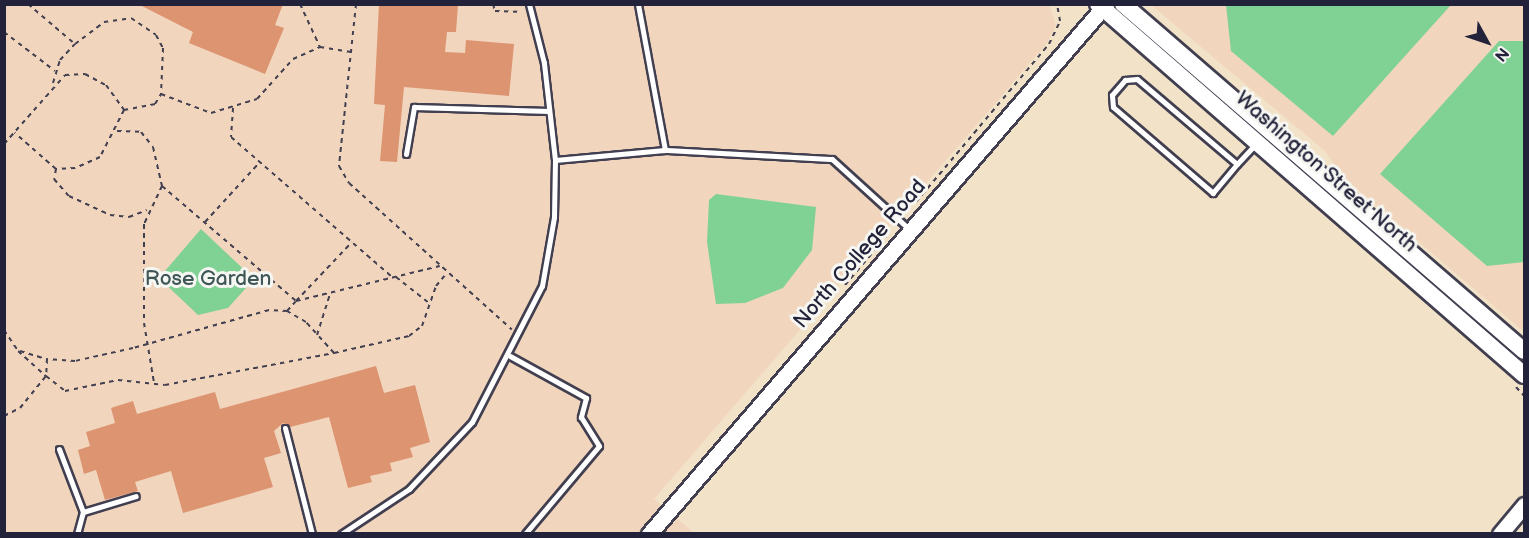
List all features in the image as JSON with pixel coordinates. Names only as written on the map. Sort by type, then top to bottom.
[{"type":"main road","name":"Washington Street North","points":[[1123,4],[1524,351]]},
{"type":"main road","name":"Washington Street North","points":[[1102,6],[1524,375]]},
{"type":"street","name":"North College Road","points":[[649,534],[1102,6]]},
{"type":"street","points":[[1500,534],[1524,505]]},
{"type":"lane","points":[[341,534],[368,520],[441,460],[472,422],[510,356],[546,271],[555,160],[549,111],[529,4]]},
{"type":"lane","points":[[638,4],[665,150]]},
{"type":"lane","points":[[1237,164],[1137,79],[1125,80],[1112,95],[1113,107],[1213,193],[1258,142]]},
{"type":"lane","points":[[406,154],[414,107],[549,111]]},
{"type":"lane","points":[[555,160],[665,150],[832,159],[909,229]]},
{"type":"lane","points":[[510,356],[586,398],[581,417],[599,446],[525,534]]},
{"type":"lane","points":[[285,428],[312,534]]},
{"type":"lane","points":[[59,449],[83,512],[77,534]]},
{"type":"lane","points":[[83,512],[136,496]]},
{"type":"path","points":[[28,4],[75,44]]},
{"type":"path","points":[[300,4],[320,47]]},
{"type":"path","points":[[356,4],[339,166],[349,183],[519,337]]},
{"type":"path","points":[[493,4],[495,11],[518,12]]},
{"type":"path","points":[[916,202],[1049,44],[1060,21],[1057,4]]},
{"type":"path","points":[[4,144],[53,83],[55,71],[75,44],[104,22],[131,18],[156,35],[163,48],[161,94],[155,104],[124,110]]},
{"type":"path","points":[[4,32],[55,71]]},
{"type":"path","points":[[161,94],[211,113],[257,99],[293,59],[320,47],[352,52]]},
{"type":"path","points":[[53,83],[85,74],[106,86],[124,110]]},
{"type":"path","points":[[233,108],[231,137],[352,242],[429,303]]},
{"type":"path","points":[[56,169],[100,157],[117,131],[124,110]]},
{"type":"path","points":[[117,131],[141,132],[153,147],[162,186],[296,301]]},
{"type":"path","points":[[15,133],[56,169]]},
{"type":"path","points":[[204,222],[260,162]]},
{"type":"path","points":[[56,169],[54,179],[69,196],[110,215],[129,217],[149,209]]},
{"type":"path","points":[[154,383],[146,345],[144,224],[149,209],[162,186]]},
{"type":"path","points":[[287,311],[352,242]]},
{"type":"path","points":[[296,301],[440,266]]},
{"type":"path","points":[[4,330],[18,351],[65,392],[118,380],[154,383],[334,353],[409,336],[423,326],[429,303],[447,273]]},
{"type":"path","points":[[317,334],[331,293]]},
{"type":"path","points":[[18,351],[47,359],[75,361],[146,345],[269,310],[287,311],[317,334],[334,353]]},
{"type":"path","points":[[4,416],[20,408],[46,376],[47,359]]},
{"type":"shaded area","points":[[1049,4],[1056,25],[1047,43],[654,499],[694,533],[5,534],[4,5]]},
{"type":"shaded area","points":[[1151,5],[1524,5],[1523,331],[1343,177],[1325,151]]},
{"type":"green space","points":[[1450,4],[1450,6],[1333,136],[1231,51],[1226,5]]},
{"type":"green space","points":[[1499,41],[1524,41],[1524,262],[1487,266],[1380,174]]},
{"type":"green space","points":[[716,194],[816,207],[812,250],[783,288],[745,303],[716,304],[707,242],[709,200]]},
{"type":"green space","name":"Rose Garden","points":[[201,229],[254,279],[228,308],[198,315],[159,278]]},
{"type":"building","points":[[138,4],[283,4],[275,25],[284,28],[265,74],[189,43],[193,32]]},
{"type":"building","points":[[379,4],[458,4],[456,32],[447,32],[445,52],[465,53],[466,40],[514,44],[509,96],[404,87],[397,162],[380,161],[385,105],[374,104]]},
{"type":"building","points":[[376,366],[384,393],[415,385],[430,442],[410,448],[413,457],[390,463],[392,471],[370,476],[372,482],[348,488],[329,417],[290,427],[283,423],[274,431],[281,453],[264,458],[273,487],[183,513],[171,471],[135,482],[138,491],[105,500],[96,470],[84,474],[78,450],[90,446],[86,432],[115,423],[111,408],[133,401],[137,414],[215,392],[220,409]]}]
